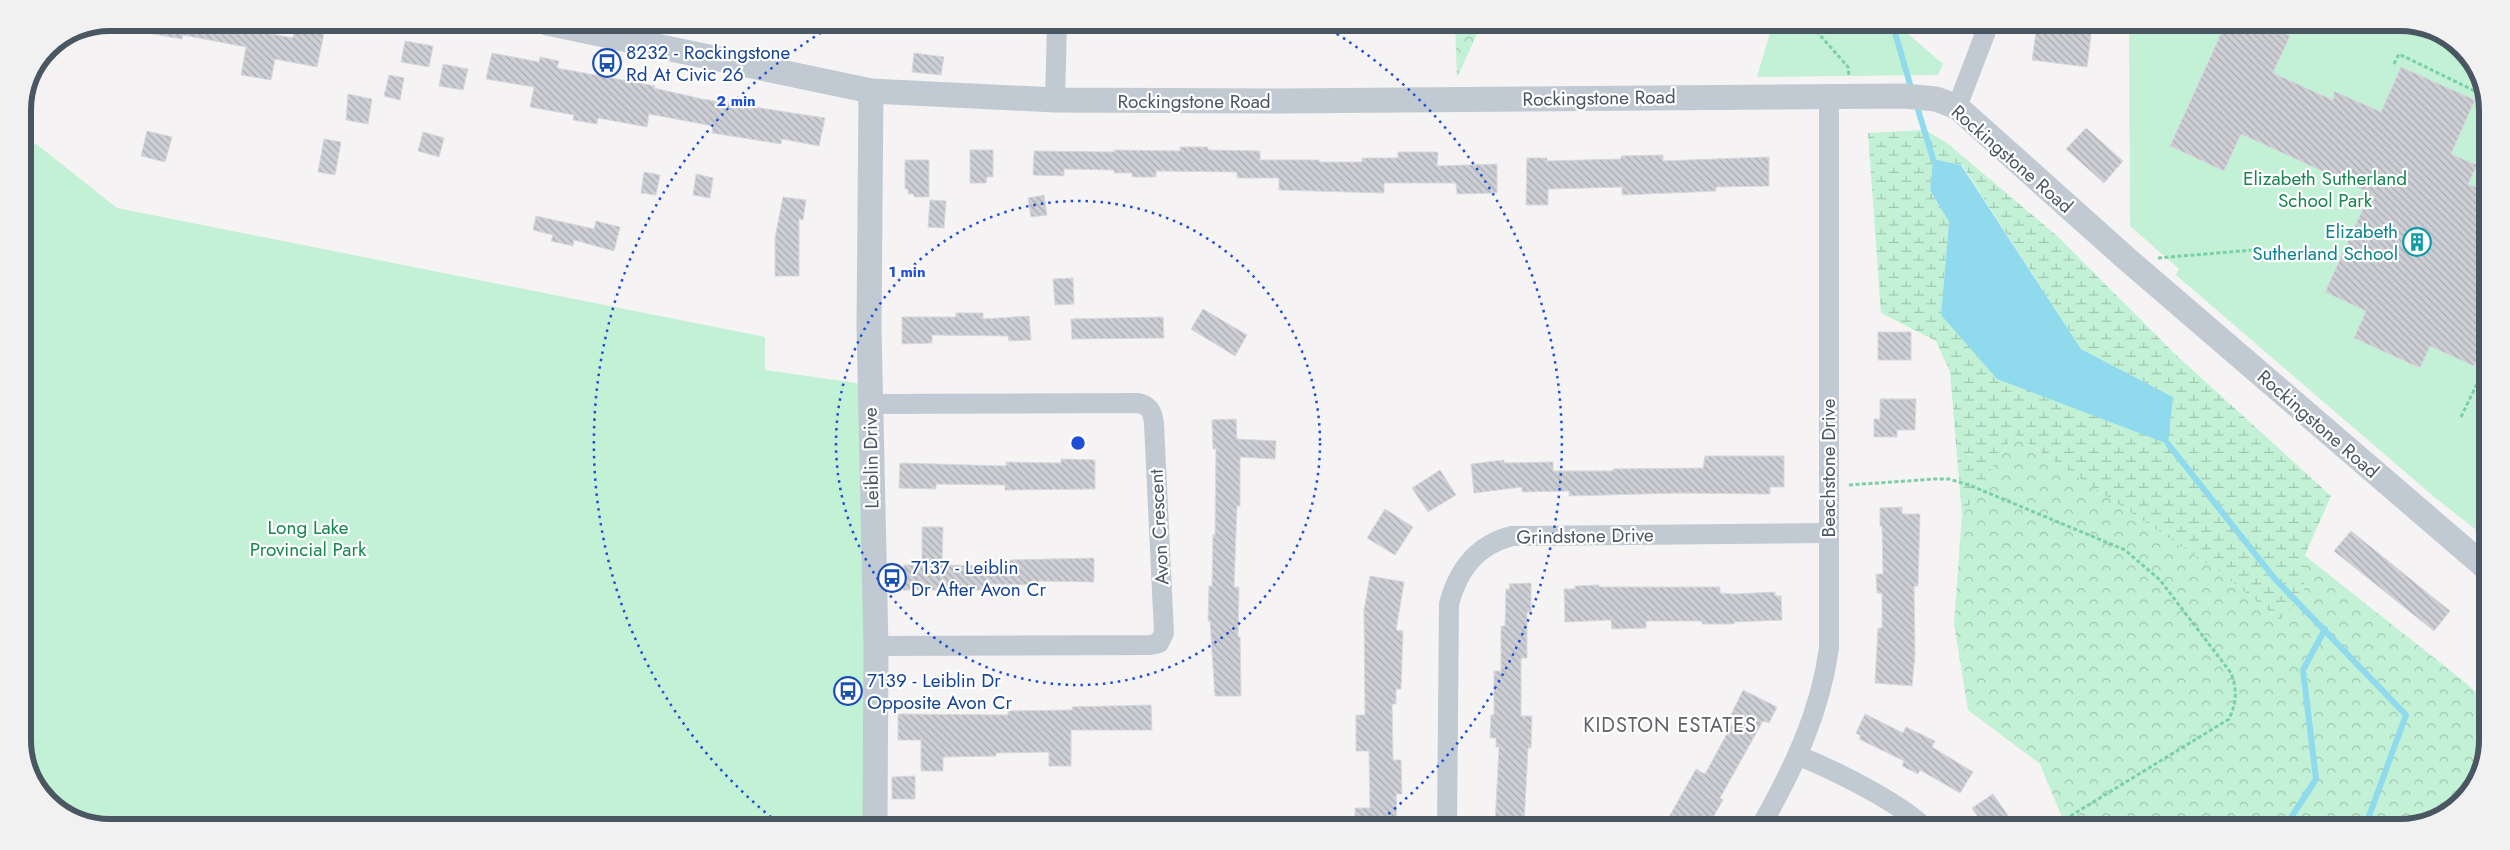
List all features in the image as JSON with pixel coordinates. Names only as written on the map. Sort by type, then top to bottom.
[{"type":"street","name":"Rockingstone Road","points":[[584,31],[871,91],[1055,100],[1279,101],[1839,96],[1904,96],[1936,99],[1957,107],[2128,260],[2479,562]]},
{"type":"street","points":[[1055,100],[1057,31]]},
{"type":"street","points":[[1957,107],[1986,31]]},
{"type":"street","name":"Leiblin Drive","points":[[871,91],[870,404],[876,646],[875,819]]},
{"type":"street","name":"Beachstone Drive","points":[[1765,819],[1799,756],[1819,703],[1825,675],[1829,630],[1828,486],[1839,96]]},
{"type":"street","name":"Avon Crescent","points":[[870,404],[1138,403],[1148,406],[1154,416],[1164,633],[1159,642],[1150,646],[876,646]]},
{"type":"street","name":"Grindstone Drive","points":[[1447,819],[1449,604],[1459,575],[1470,559],[1477,553],[1498,541],[1512,536],[1828,533]]},
{"type":"street","points":[[1799,756],[1855,783],[1903,810],[1915,819]]},
{"type":"path","points":[[1816,31],[1848,67],[1839,96]]},
{"type":"path","points":[[2394,64],[2399,54],[2476,92]]},
{"type":"path","points":[[2128,260],[2252,250]]},
{"type":"path","points":[[2461,418],[2479,380]]},
{"type":"path","points":[[1828,486],[1949,479],[1969,485],[2125,550],[2160,580],[2225,665],[2236,686],[2235,706],[2229,719],[2067,818]]},
{"type":"green space","points":[[1455,31],[1478,31],[1457,78]]},
{"type":"green space","points":[[1771,31],[1905,31],[1943,64],[1938,75],[1757,77]]},
{"type":"green space","name":"Elizabeth Sutherland School Park","points":[[2129,31],[2400,31],[2425,35],[2435,39],[2456,54],[2473,80],[2479,105],[2479,532],[2433,496],[2176,275],[2179,269],[2130,226]]},
{"type":"green space","points":[[1925,130],[1947,143],[2056,235],[2175,354],[2331,496],[2305,555],[2304,596],[2280,620],[2221,573],[2014,434],[1962,516],[1950,372],[1936,341],[1881,313],[1868,133]],"holes":[[[1933,159],[1962,165],[2081,349],[2173,397],[1941,315],[1949,222],[1930,190]]]},
{"type":"green space","name":"Long Lake Provincial Park","points":[[35,143],[117,208],[765,337],[765,370],[870,385],[877,819],[110,819],[85,815],[75,811],[54,796],[37,770],[31,745],[31,149]]},
{"type":"green space","points":[[2014,434],[2221,573],[2280,620],[2304,596],[2304,555],[2479,695],[2478,750],[2471,775],[2456,796],[2448,802],[2425,815],[2410,818],[2063,819],[2040,764],[1968,710],[1954,624],[1962,516]]},
{"type":"water","points":[[1933,159],[1961,165],[2081,349],[2173,397],[2168,444],[1997,379],[1941,315],[1949,222],[1930,190]]},
{"type":"building","points":[[135,31],[256,31],[293,38],[294,31],[324,33],[317,67],[275,59],[271,80],[241,75],[246,47],[183,35],[182,39]]},
{"type":"building","points":[[2036,31],[2091,31],[2087,67],[2032,60]]},
{"type":"building","name":"Elizabeth Sutherland School","points":[[2222,31],[2278,31],[2290,36],[2273,73],[2333,100],[2334,91],[2381,112],[2401,67],[2475,100],[2451,154],[2477,165],[2468,184],[2479,189],[2479,355],[2474,366],[2430,346],[2420,368],[2354,338],[2366,311],[2325,292],[2370,193],[2241,134],[2224,171],[2170,146]]},
{"type":"building","points":[[405,41],[433,46],[429,67],[401,62]]},
{"type":"building","points":[[492,53],[539,62],[540,57],[559,61],[557,68],[655,86],[654,88],[702,99],[825,118],[819,146],[782,139],[781,144],[712,133],[713,126],[649,114],[647,127],[598,118],[597,124],[573,120],[574,115],[530,107],[534,87],[486,79]]},
{"type":"building","points":[[914,53],[944,57],[941,75],[912,72]]},
{"type":"building","points":[[443,64],[468,69],[463,90],[439,86]]},
{"type":"building","points":[[389,75],[404,78],[400,100],[384,96]]},
{"type":"building","points":[[348,94],[372,99],[368,124],[346,120]]},
{"type":"building","points":[[2086,128],[2123,161],[2104,183],[2066,149]]},
{"type":"building","points":[[147,131],[172,137],[165,162],[141,156]]},
{"type":"building","points":[[423,132],[444,138],[439,157],[418,151]]},
{"type":"building","points":[[324,139],[341,142],[335,175],[318,172]]},
{"type":"building","points":[[1180,147],[1208,147],[1208,150],[1260,151],[1260,160],[1319,160],[1319,162],[1362,162],[1362,158],[1398,158],[1398,152],[1438,152],[1437,166],[1497,164],[1497,193],[1457,194],[1456,183],[1384,183],[1384,193],[1279,190],[1279,178],[1237,178],[1237,172],[1156,171],[1156,177],[1132,177],[1132,173],[1114,173],[1114,170],[1064,169],[1064,176],[1033,175],[1034,151],[1180,151]]},
{"type":"building","points":[[970,150],[993,150],[993,177],[987,177],[986,183],[970,183]]},
{"type":"building","points":[[1663,155],[1663,161],[1769,157],[1769,186],[1716,187],[1716,191],[1622,195],[1622,187],[1548,189],[1548,205],[1526,205],[1527,158],[1547,158],[1547,161],[1621,159],[1621,156]]},
{"type":"building","points":[[905,160],[929,160],[929,197],[914,197],[914,194],[908,194],[908,189],[905,189]]},
{"type":"building","points":[[644,172],[660,175],[656,195],[641,193]]},
{"type":"building","points":[[696,174],[713,178],[710,198],[693,195]]},
{"type":"building","points":[[1044,195],[1047,215],[1031,217],[1028,198]]},
{"type":"building","points":[[783,197],[806,200],[803,220],[799,219],[799,276],[775,276],[775,238]]},
{"type":"building","points":[[930,200],[946,201],[944,228],[928,227]]},
{"type":"building","points":[[536,216],[594,229],[596,221],[620,227],[614,251],[574,240],[573,246],[551,241],[553,235],[533,230]]},
{"type":"building","points":[[1073,278],[1074,304],[1055,305],[1053,279]]},
{"type":"building","points":[[1203,309],[1247,335],[1235,356],[1191,329]]},
{"type":"building","points":[[956,313],[983,313],[983,319],[1029,316],[1031,340],[1009,341],[1008,336],[932,335],[932,343],[902,344],[902,317],[956,317]]},
{"type":"building","points":[[1163,317],[1164,338],[1072,339],[1071,319]]},
{"type":"building","points":[[1878,332],[1911,332],[1911,360],[1878,360]]},
{"type":"building","points":[[1880,399],[1916,399],[1915,430],[1897,430],[1897,437],[1874,437],[1874,419],[1880,419]]},
{"type":"building","points":[[1236,419],[1237,439],[1276,441],[1275,459],[1240,457],[1240,506],[1237,506],[1234,587],[1239,587],[1238,637],[1240,637],[1241,696],[1215,696],[1210,621],[1208,621],[1209,586],[1212,586],[1213,535],[1215,535],[1216,449],[1213,449],[1212,420]]},
{"type":"building","points":[[1705,456],[1784,456],[1784,487],[1770,487],[1770,494],[1678,493],[1569,496],[1569,491],[1522,492],[1522,487],[1474,493],[1471,464],[1504,460],[1504,463],[1553,462],[1553,471],[1703,468]]},
{"type":"building","points":[[1061,459],[1095,460],[1095,489],[1005,490],[1005,485],[936,484],[936,489],[899,488],[900,463],[1006,466],[1006,462],[1061,463]]},
{"type":"building","points":[[1440,470],[1456,495],[1428,512],[1412,488]]},
{"type":"building","points":[[1902,507],[1902,514],[1920,514],[1918,586],[1914,586],[1915,654],[1912,686],[1875,683],[1878,628],[1882,628],[1882,593],[1877,593],[1876,574],[1883,574],[1880,508]]},
{"type":"building","points":[[1385,509],[1413,527],[1395,555],[1367,538]]},
{"type":"building","points":[[922,527],[943,527],[942,565],[1009,566],[1010,560],[1094,558],[1094,582],[1039,581],[1039,585],[988,584],[988,590],[903,590],[904,565],[922,565]]},
{"type":"building","points":[[2351,531],[2450,611],[2434,631],[2334,551]]},
{"type":"building","points":[[1370,576],[1404,582],[1396,630],[1403,631],[1401,689],[1396,689],[1396,704],[1392,704],[1393,760],[1401,760],[1402,794],[1396,794],[1397,819],[1355,819],[1355,808],[1370,808],[1369,751],[1356,751],[1356,715],[1365,715],[1364,610]]},
{"type":"building","points":[[1531,583],[1531,612],[1527,612],[1527,658],[1521,658],[1521,716],[1532,716],[1531,748],[1528,748],[1524,819],[1495,819],[1499,747],[1496,747],[1496,738],[1490,738],[1491,715],[1494,715],[1494,671],[1501,671],[1501,626],[1505,626],[1506,589],[1510,589],[1509,584]]},
{"type":"building","points":[[1599,585],[1599,587],[1720,587],[1720,593],[1734,594],[1775,592],[1775,596],[1781,596],[1782,620],[1734,622],[1734,624],[1702,624],[1702,621],[1646,621],[1646,628],[1612,629],[1611,620],[1565,622],[1564,589],[1575,589],[1575,586]]},
{"type":"building","points":[[1743,690],[1777,707],[1769,723],[1763,721],[1720,798],[1723,800],[1712,819],[1668,819],[1696,769],[1705,774],[1734,721],[1729,719]]},
{"type":"building","points":[[1151,705],[1152,730],[1071,730],[1071,766],[1049,766],[1049,752],[996,753],[996,756],[943,757],[943,771],[921,771],[921,740],[898,740],[898,714],[1008,715],[1008,711],[1072,710],[1072,707]]},
{"type":"building","points":[[1865,714],[1903,733],[1906,727],[1935,741],[1932,747],[1973,772],[1960,793],[1920,770],[1918,774],[1902,766],[1904,761],[1859,739],[1861,736],[1856,733]]},
{"type":"building","points":[[915,776],[915,799],[892,799],[892,777]]},
{"type":"building","points":[[1993,794],[2010,819],[1980,819],[1972,808]]},
{"type":"waterway","points":[[1894,31],[1912,91]]},
{"type":"waterway","points":[[1916,103],[1933,159]]},
{"type":"waterway","points":[[2168,444],[2275,579],[2406,715],[2368,819]]},
{"type":"waterway","points":[[2290,819],[2316,779],[2303,670],[2325,629]]},
{"type":"place","name":"8232 - Rockingstone Rd At Civic 26","points":[[607,63]]},
{"type":"place","name":"Elizabeth Sutherland School","points":[[2417,242]]},
{"type":"place","name":"7137 - Leiblin Dr After Avon Cr","points":[[892,578]]},
{"type":"place","name":"7139 - Leiblin Dr Opposite Avon Cr","points":[[848,691]]},
{"type":"district","name":"KIDSTON ESTATES","points":[[1670,725]]}]
